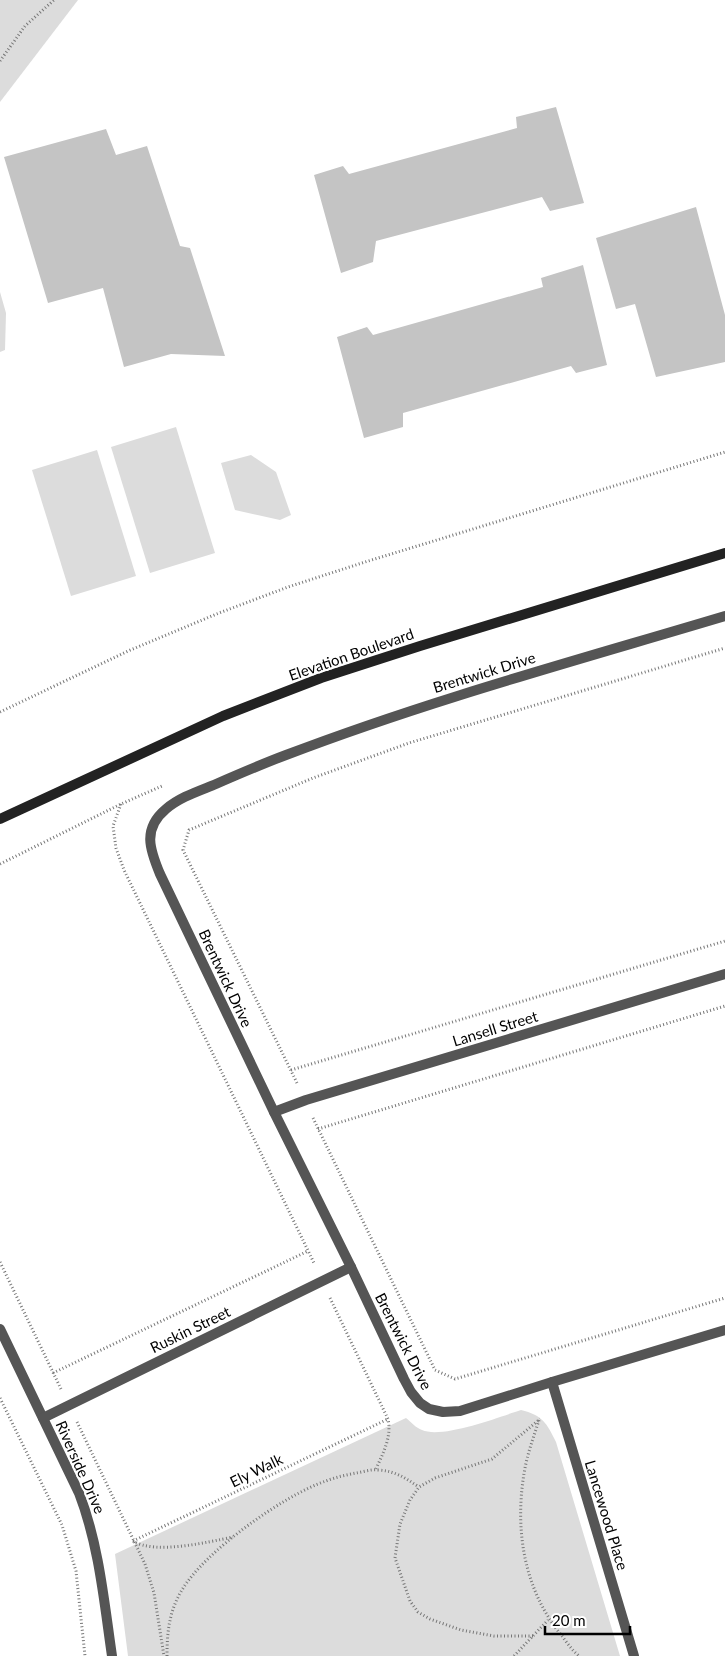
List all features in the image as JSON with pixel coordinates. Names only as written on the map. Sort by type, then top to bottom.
[{"type":"street","name":"Elevation Boulevard","points":[[0,819],[224,716],[321,678],[448,637],[725,553]]},
{"type":"street","name":"Brentwick Drive","points":[[725,616],[446,699],[348,732],[268,762],[184,797],[165,810],[154,823],[149,836],[151,852],[274,1112],[411,1392],[420,1403],[429,1409],[443,1412],[460,1411],[725,1330]]},
{"type":"street","name":"Lansell Street","points":[[274,1112],[306,1100],[725,974]]},
{"type":"street","name":"Ruskin Street","points":[[43,1418],[351,1267]]},
{"type":"street","name":"Riverside Drive","points":[[0,1329],[79,1493],[88,1517],[101,1578],[112,1656]]},
{"type":"street","name":"Lancewood Place","points":[[552,1382],[634,1656]]},
{"type":"path","points":[[0,61],[26,26],[54,0]]},
{"type":"path","points":[[0,712],[128,651],[288,587],[725,452]]},
{"type":"path","points":[[725,648],[409,743],[313,778],[189,830],[183,850],[306,1100],[318,1129],[435,1370],[455,1379],[725,1298]]},
{"type":"path","points":[[121,804],[113,826],[116,848],[124,870],[388,1419],[390,1427],[388,1439],[376,1469]]},
{"type":"path","points":[[291,1070],[725,941]]},
{"type":"path","points":[[318,1129],[725,1006]]},
{"type":"path","points":[[54,1373],[308,1251]]},
{"type":"path","points":[[0,1398],[62,1525],[76,1571],[85,1656]]},
{"type":"path","name":"Ely Walk","points":[[133,1541],[388,1419]]},
{"type":"path","points":[[533,1636],[494,1636],[461,1630],[430,1619],[418,1612],[410,1601],[395,1558],[400,1524],[410,1500],[419,1487],[435,1478],[492,1460],[540,1419],[525,1467],[520,1510],[522,1545],[527,1570],[548,1620],[579,1656]]},
{"type":"path","points":[[166,1656],[170,1616],[182,1590],[201,1566],[233,1537],[267,1512],[324,1481],[376,1469],[397,1473],[419,1487]]},
{"type":"path","points":[[133,1541],[140,1545],[153,1547],[185,1546],[233,1537]]},
{"type":"path","points":[[133,1541],[145,1564],[154,1594],[166,1656]]},
{"type":"path","points":[[514,1656],[548,1620]]},
{"type":"shaded area","points":[[0,0],[78,0],[0,102]]},
{"type":"shaded area","points":[[0,292],[6,313],[5,350],[0,352]]},
{"type":"shaded area","points":[[176,427],[215,553],[150,573],[111,447]]},
{"type":"shaded area","points":[[97,450],[136,576],[71,596],[32,470]]},
{"type":"shaded area","points":[[251,455],[276,472],[291,515],[280,520],[235,510],[221,463]]},
{"type":"shaded area","points":[[521,1410],[539,1417],[550,1430],[556,1442],[620,1656],[128,1656],[115,1554],[406,1418],[422,1430],[443,1432],[471,1426]]},
{"type":"building","points":[[556,107],[584,203],[550,211],[542,197],[376,241],[373,262],[341,273],[314,175],[343,166],[349,174],[517,128],[516,117]]},
{"type":"building","points":[[106,129],[116,155],[147,146],[180,246],[190,248],[225,356],[171,354],[124,367],[103,288],[48,303],[4,157]]},
{"type":"building","points":[[696,207],[725,315],[725,362],[656,377],[635,304],[616,309],[596,238]]},
{"type":"building","points":[[583,265],[607,365],[576,373],[571,366],[403,413],[403,427],[364,438],[337,337],[367,327],[373,335],[543,287],[541,278]]}]
